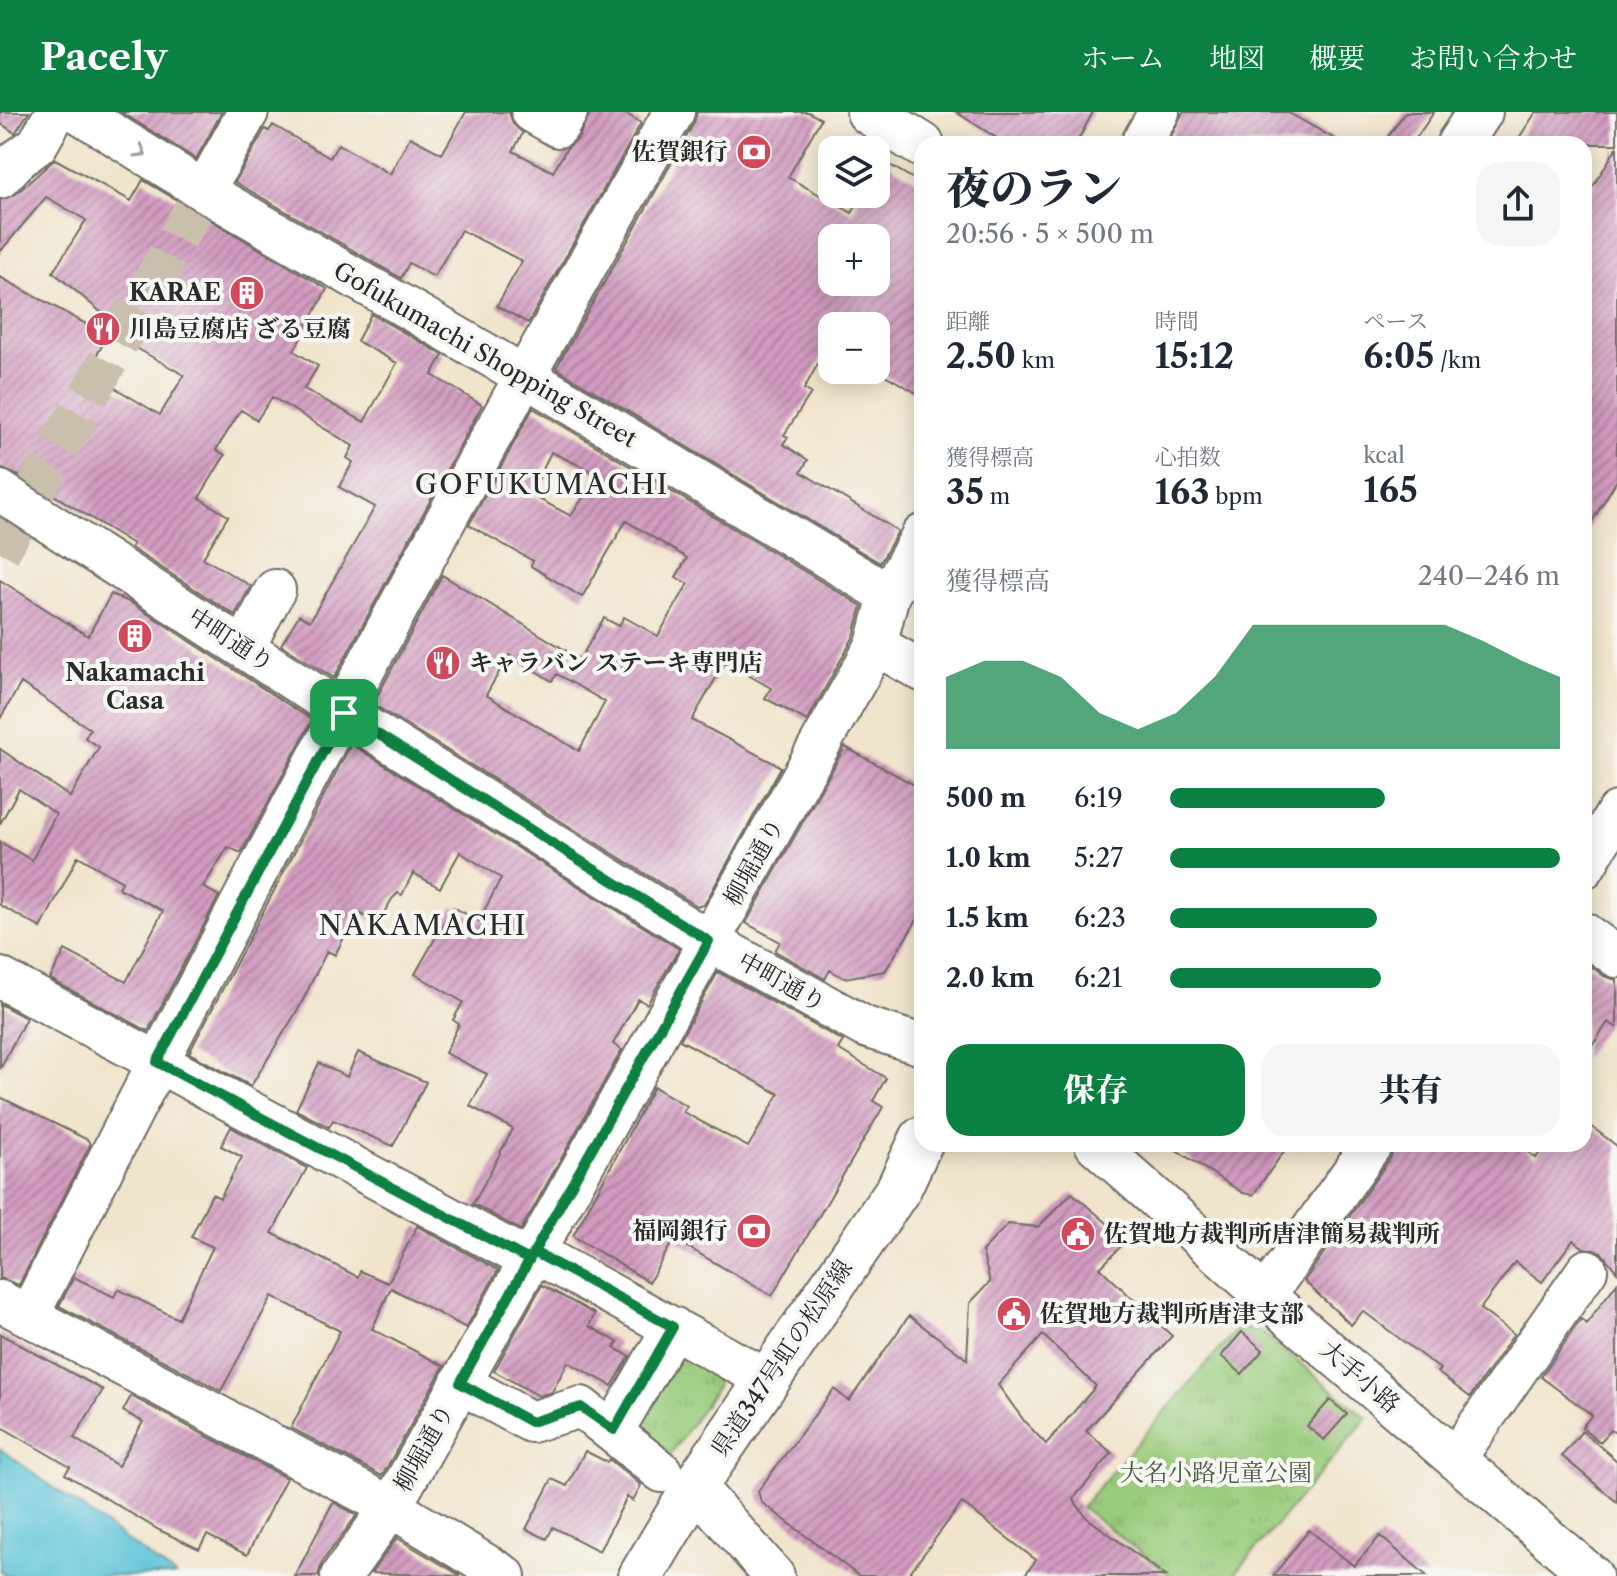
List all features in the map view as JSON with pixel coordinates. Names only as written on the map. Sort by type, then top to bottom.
[{"type":"main road","points":[[869,112],[914,140]]},
{"type":"main road","points":[[1464,136],[1480,112]]},
{"type":"main road","name":"県道347号虹の松原線","points":[[641,1576],[678,1479],[766,1379],[899,1188],[916,1152]]},
{"type":"street","points":[[0,178],[37,145],[56,112]]},
{"type":"street","name":"Gofukumachi Shopping Street","points":[[78,112],[204,191],[523,375],[889,595]]},
{"type":"street","points":[[204,191],[248,112]]},
{"type":"street","points":[[532,112],[558,127],[567,112]]},
{"type":"street","points":[[1146,136],[1159,112]]},
{"type":"street","points":[[505,1576],[391,1507],[14,1308],[157,1062],[663,116]]},
{"type":"street","name":"中町通り","points":[[0,491],[344,713],[709,941],[865,1027],[914,1042]]},
{"type":"street","name":"柳堀通り","points":[[341,1576],[391,1507],[876,645],[889,595],[914,550]]},
{"type":"street","points":[[244,648],[275,590]]},
{"type":"street","points":[[876,645],[914,666]]},
{"type":"street","points":[[1592,854],[1617,812]]},
{"type":"street","points":[[1592,939],[1617,957]]},
{"type":"street","points":[[0,978],[673,1327],[766,1379]]},
{"type":"street","name":"大手小路","points":[[1104,1152],[1265,1296],[1592,1576]]},
{"type":"street","points":[[1265,1296],[1366,1152]]},
{"type":"street","points":[[1455,1459],[1587,1270]]},
{"type":"street","points":[[614,1430],[673,1327]]},
{"type":"street","points":[[460,1383],[531,1422],[581,1407],[678,1479],[774,1576]]},
{"type":"green space","name":"大名小路児童公園","points":[[1238,1328],[1260,1331],[1367,1418],[1233,1576],[1171,1576],[1081,1507]]},
{"type":"green space","points":[[672,1345],[713,1368],[718,1385],[664,1464],[625,1429]]},
{"type":"water","points":[[0,1449],[176,1576],[6,1576],[0,1570]]},
{"type":"building","points":[[0,112],[29,112],[15,133],[0,123]]},
{"type":"building","points":[[121,112],[222,112],[196,159]]},
{"type":"building","points":[[466,112],[509,112],[513,124],[523,133],[513,151],[553,172],[567,148],[578,139],[590,112],[623,112],[641,123],[528,323],[497,306],[522,261],[461,230],[434,277],[409,263],[401,278],[235,182],[265,129],[269,131],[273,125],[330,158],[338,144],[390,174],[410,137],[442,154]]},
{"type":"building","points":[[697,112],[808,112],[821,119],[788,177],[818,194],[818,208],[843,208],[852,213],[855,208],[890,208],[890,165],[914,179],[914,391],[890,378],[890,312],[818,312],[818,364],[804,389],[811,393],[784,435],[788,437],[783,444],[808,460],[801,472],[898,531],[880,563],[556,368],[694,123]]},
{"type":"building","points":[[956,112],[1093,112],[1080,136],[994,136]]},
{"type":"building","points":[[1183,112],[1287,112],[1330,136],[1171,136]]},
{"type":"building","points":[[1405,112],[1434,112],[1418,136],[1388,136]]},
{"type":"building","points":[[1536,112],[1617,112],[1617,144],[1592,144],[1592,136],[1520,136]]},
{"type":"building","points":[[1617,147],[1617,480],[1592,522],[1592,188]]},
{"type":"building","points":[[55,159],[131,201],[143,180],[327,289],[294,351],[318,366],[304,389],[364,422],[397,363],[357,341],[371,314],[443,355],[432,375],[482,405],[334,678],[281,645],[299,615],[310,621],[375,507],[339,487],[353,462],[347,458],[353,446],[272,397],[257,420],[241,410],[216,450],[225,455],[199,498],[228,516],[203,558],[251,586],[235,615],[131,548],[133,544],[54,495],[45,468],[19,476],[0,468],[0,277],[108,336],[87,371],[160,415],[184,375],[108,332],[114,323],[53,272],[86,220],[46,197],[0,252],[0,200],[16,194]]},
{"type":"building","points":[[533,408],[862,606],[854,636],[807,721],[765,698],[771,688],[725,662],[692,720],[781,767],[704,905],[697,906],[373,704],[442,575],[580,659],[604,618],[619,626],[624,617],[658,636],[688,584],[676,577],[687,558],[626,521],[582,597],[531,566],[533,561],[469,525]],"holes":[[[551,452],[598,474],[571,516],[531,495]],[[509,655],[552,681],[557,674],[605,702],[579,751],[486,695]]]},
{"type":"building","points":[[0,580],[88,636],[111,594],[131,603],[312,720],[241,853],[228,847],[203,887],[219,896],[148,1031],[50,979],[65,950],[126,982],[163,911],[119,888],[122,882],[78,856],[41,928],[0,905],[0,842],[32,860],[56,814],[19,789],[0,824],[0,749],[70,797],[99,747],[85,738],[90,729],[21,683],[0,719]]},
{"type":"building","points":[[351,744],[679,949],[647,1004],[638,999],[613,1044],[622,1050],[521,1230],[473,1204],[513,1129],[470,1106],[487,1074],[445,1053],[459,1024],[453,1020],[463,1002],[415,974],[453,907],[479,921],[501,878],[460,852],[440,888],[413,873],[402,895],[398,893],[392,899],[378,923],[357,912],[335,955],[327,951],[300,1006],[251,1086],[189,1053]]},
{"type":"building","points":[[845,747],[914,785],[914,925],[885,971],[844,978],[830,970],[825,979],[775,951],[780,942],[746,923]]},
{"type":"building","points":[[1592,967],[1604,976],[1617,980],[1617,1028],[1608,1022],[1592,1046]]},
{"type":"building","points":[[718,972],[843,1041],[838,1049],[886,1078],[873,1101],[883,1107],[772,1296],[674,1239],[649,1282],[573,1236],[654,1087],[687,1106],[683,1112],[748,1147],[779,1094],[680,1040]]},
{"type":"building","points":[[0,1004],[26,1018],[0,1069]]},
{"type":"building","points":[[358,1052],[426,1082],[393,1146],[333,1120],[329,1127],[296,1110],[319,1063],[347,1077]]},
{"type":"building","points":[[0,1097],[88,1140],[90,1145],[19,1285],[0,1278]]},
{"type":"building","points":[[231,1127],[307,1168],[272,1233],[358,1277],[360,1271],[388,1283],[417,1226],[498,1270],[466,1328],[391,1288],[372,1329],[444,1366],[382,1476],[291,1428],[340,1331],[272,1296],[221,1391],[59,1306],[74,1277],[114,1297],[118,1289],[178,1319],[213,1247],[191,1237],[212,1194],[220,1198],[242,1157],[221,1146]]},
{"type":"building","points":[[1592,1127],[1617,1146],[1617,1272],[1601,1252],[1584,1248],[1573,1240],[1542,1282],[1515,1262],[1480,1309],[1514,1334],[1470,1397],[1437,1372],[1440,1369],[1363,1311],[1351,1325],[1304,1281],[1393,1152],[1528,1152],[1536,1158],[1540,1152],[1592,1152]]},
{"type":"building","points":[[1179,1152],[1283,1152],[1253,1195],[1243,1193]]},
{"type":"building","points":[[1072,1193],[1127,1240],[1100,1268],[1172,1336],[1086,1431],[1112,1453],[1073,1499],[1086,1517],[1166,1576],[1024,1576],[1036,1560],[962,1503],[907,1576],[859,1576],[761,1502],[758,1491],[834,1389],[849,1401],[909,1316],[967,1359],[970,1303],[990,1282],[982,1251],[1008,1224],[1038,1227]],"holes":[[[1043,1335],[1096,1386],[1046,1444],[1025,1422],[998,1385]]]},
{"type":"building","points":[[1617,1283],[1617,1434],[1611,1430],[1600,1442],[1582,1427],[1592,1415],[1541,1377],[1581,1319],[1586,1324]]},
{"type":"building","points":[[542,1285],[595,1314],[589,1326],[618,1342],[614,1348],[630,1356],[612,1386],[568,1362],[552,1392],[539,1396],[494,1371]]},
{"type":"building","points":[[1242,1332],[1263,1350],[1242,1374],[1221,1356]]},
{"type":"building","points":[[0,1334],[103,1390],[74,1438],[118,1466],[143,1422],[123,1411],[131,1396],[286,1478],[247,1555],[207,1535],[199,1549],[159,1530],[65,1474],[70,1467],[0,1426]]},
{"type":"building","points":[[1330,1400],[1347,1414],[1324,1440],[1307,1426]]},
{"type":"building","points":[[1582,1431],[1617,1461],[1617,1502],[1562,1456]]},
{"type":"building","points":[[585,1451],[607,1462],[609,1459],[641,1485],[633,1501],[627,1497],[599,1551],[553,1527],[547,1539],[526,1529],[552,1479],[567,1486]]},
{"type":"building","points":[[333,1502],[357,1515],[322,1562],[318,1576],[295,1576]]},
{"type":"building","points":[[1309,1530],[1354,1566],[1380,1536],[1427,1576],[1273,1576]]},
{"type":"building","points":[[397,1538],[461,1576],[371,1573]]},
{"type":"tunnel","points":[[0,552],[204,191]]},
{"type":"place","name":"佐賀銀行","points":[[754,152]]},
{"type":"place","name":"KARAE","points":[[247,293]]},
{"type":"place","name":"川島豆腐店 ざる豆腐","points":[[103,329]]},
{"type":"place","name":"Nakamachi Casa","points":[[135,636]]},
{"type":"place","name":"キャラバン ステーキ専門店","points":[[443,663]]},
{"type":"place","name":"福岡銀行","points":[[754,1231]]},
{"type":"place","name":"佐賀地方裁判所唐津簡易裁判所","points":[[1078,1234]]},
{"type":"place","name":"佐賀地方裁判所唐津支部","points":[[1014,1314]]},
{"type":"district","name":"GOFUKUMACHI","points":[[542,484]]},
{"type":"district","name":"NAKAMACHI","points":[[423,925]]},
{"type":"route","points":[[344,713],[157,1062],[529,1260],[534,1252],[673,1327],[614,1430],[581,1407],[531,1422],[460,1383],[529,1260],[709,941],[344,713]]}]
